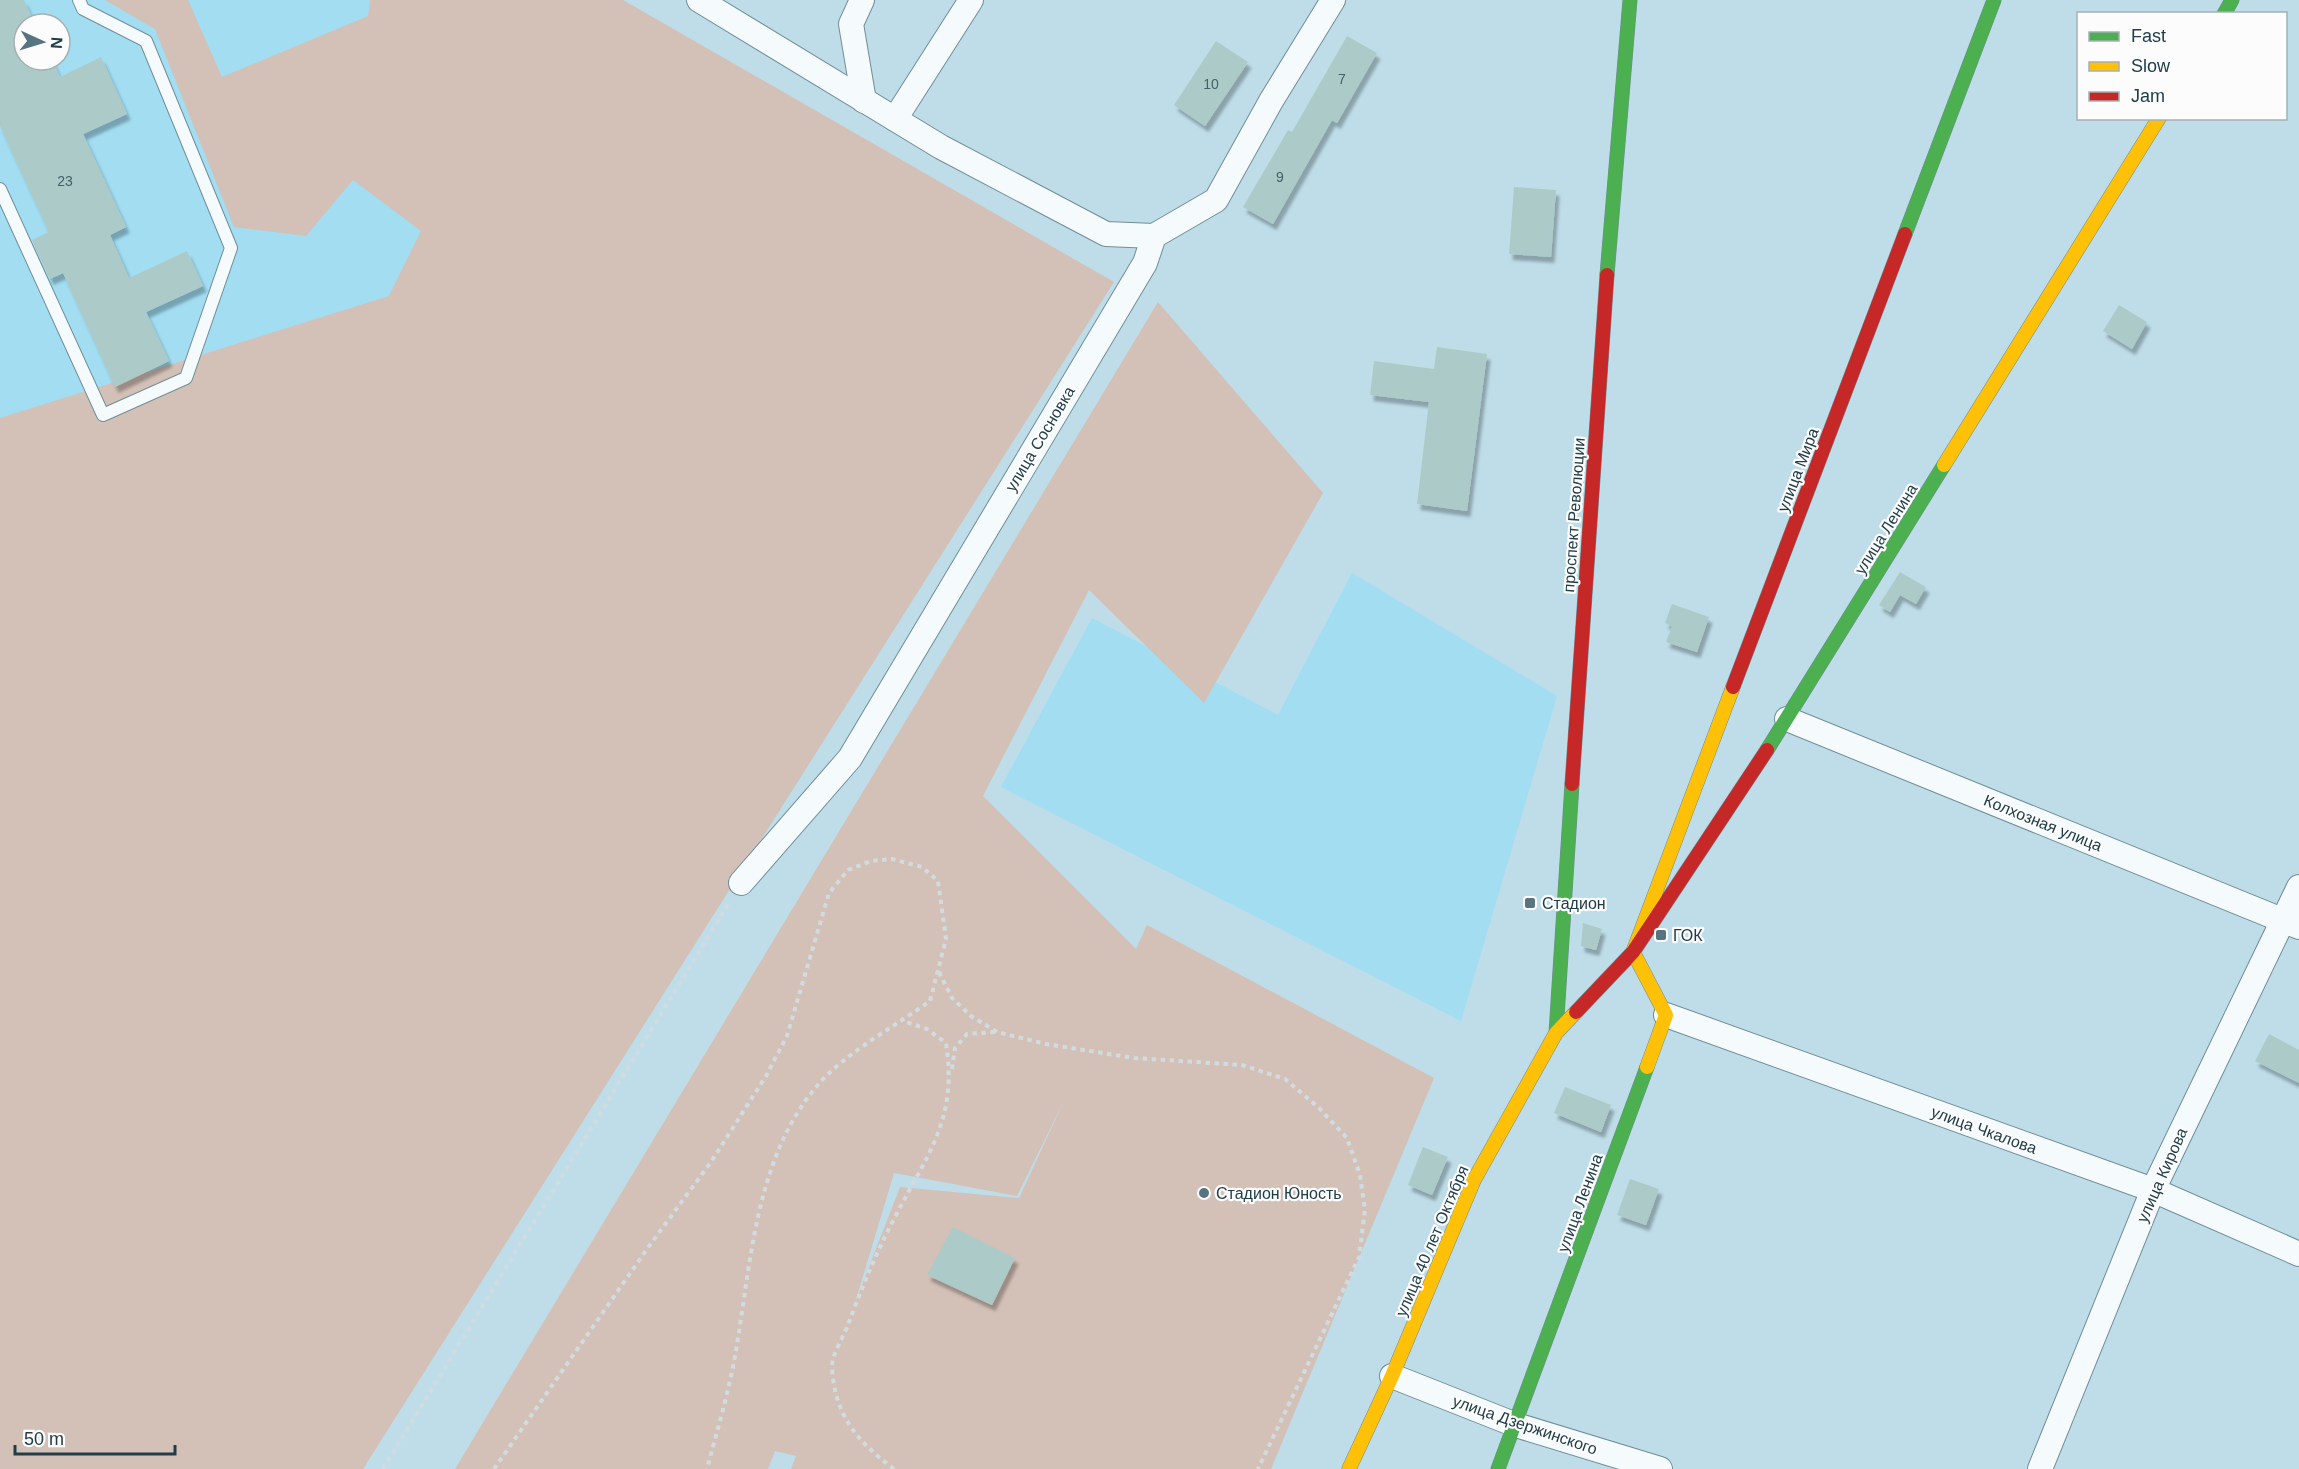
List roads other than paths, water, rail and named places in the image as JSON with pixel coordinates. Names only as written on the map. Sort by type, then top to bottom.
[{"type":"street","points":[[699,0],[941,147],[1106,234],[1154,236],[1216,200],[1271,101],[1333,0]]},
{"type":"street","points":[[862,0],[851,24],[864,101]]},
{"type":"street","points":[[895,119],[971,0]]},
{"type":"street","name":"проспект Революции","points":[[1556,1033],[1601,347],[1630,0]]},
{"type":"street","name":"улица Мира","points":[[1633,951],[1994,0]]},
{"type":"street","name":"улица Ленина","points":[[1556,1033],[1633,951],[1787,719],[2158,120]]},
{"type":"street","name":"улица Сосновка","points":[[741,883],[850,758],[1145,263],[1154,236]]},
{"type":"street","name":"Колхозная улица","points":[[1787,719],[2291,923]]},
{"type":"street","name":"улица Кирова","points":[[2040,1469],[2153,1191],[2291,923],[2299,887]]},
{"type":"street","points":[[1633,951],[1666,1015]]},
{"type":"street","name":"улица Ленина","points":[[1498,1469],[1666,1015]]},
{"type":"street","name":"улица Чкалова","points":[[1666,1015],[2153,1191],[2299,1254]]},
{"type":"street","name":"улица 40 лет Октября","points":[[1349,1469],[1392,1376],[1474,1180],[1556,1033]]},
{"type":"street","name":"улица Дзержинского","points":[[1392,1376],[1516,1425],[1660,1469]]},
{"type":"lane","points":[[0,189],[103,416],[186,378],[231,248],[146,41],[83,9],[80,0]]},
{"type":"place","name":"Стадион","points":[[1530,903]]},
{"type":"place","name":"ГОК","points":[[1661,935]]},
{"type":"place","name":"Стадион Юность","points":[[1204,1193]]}]
